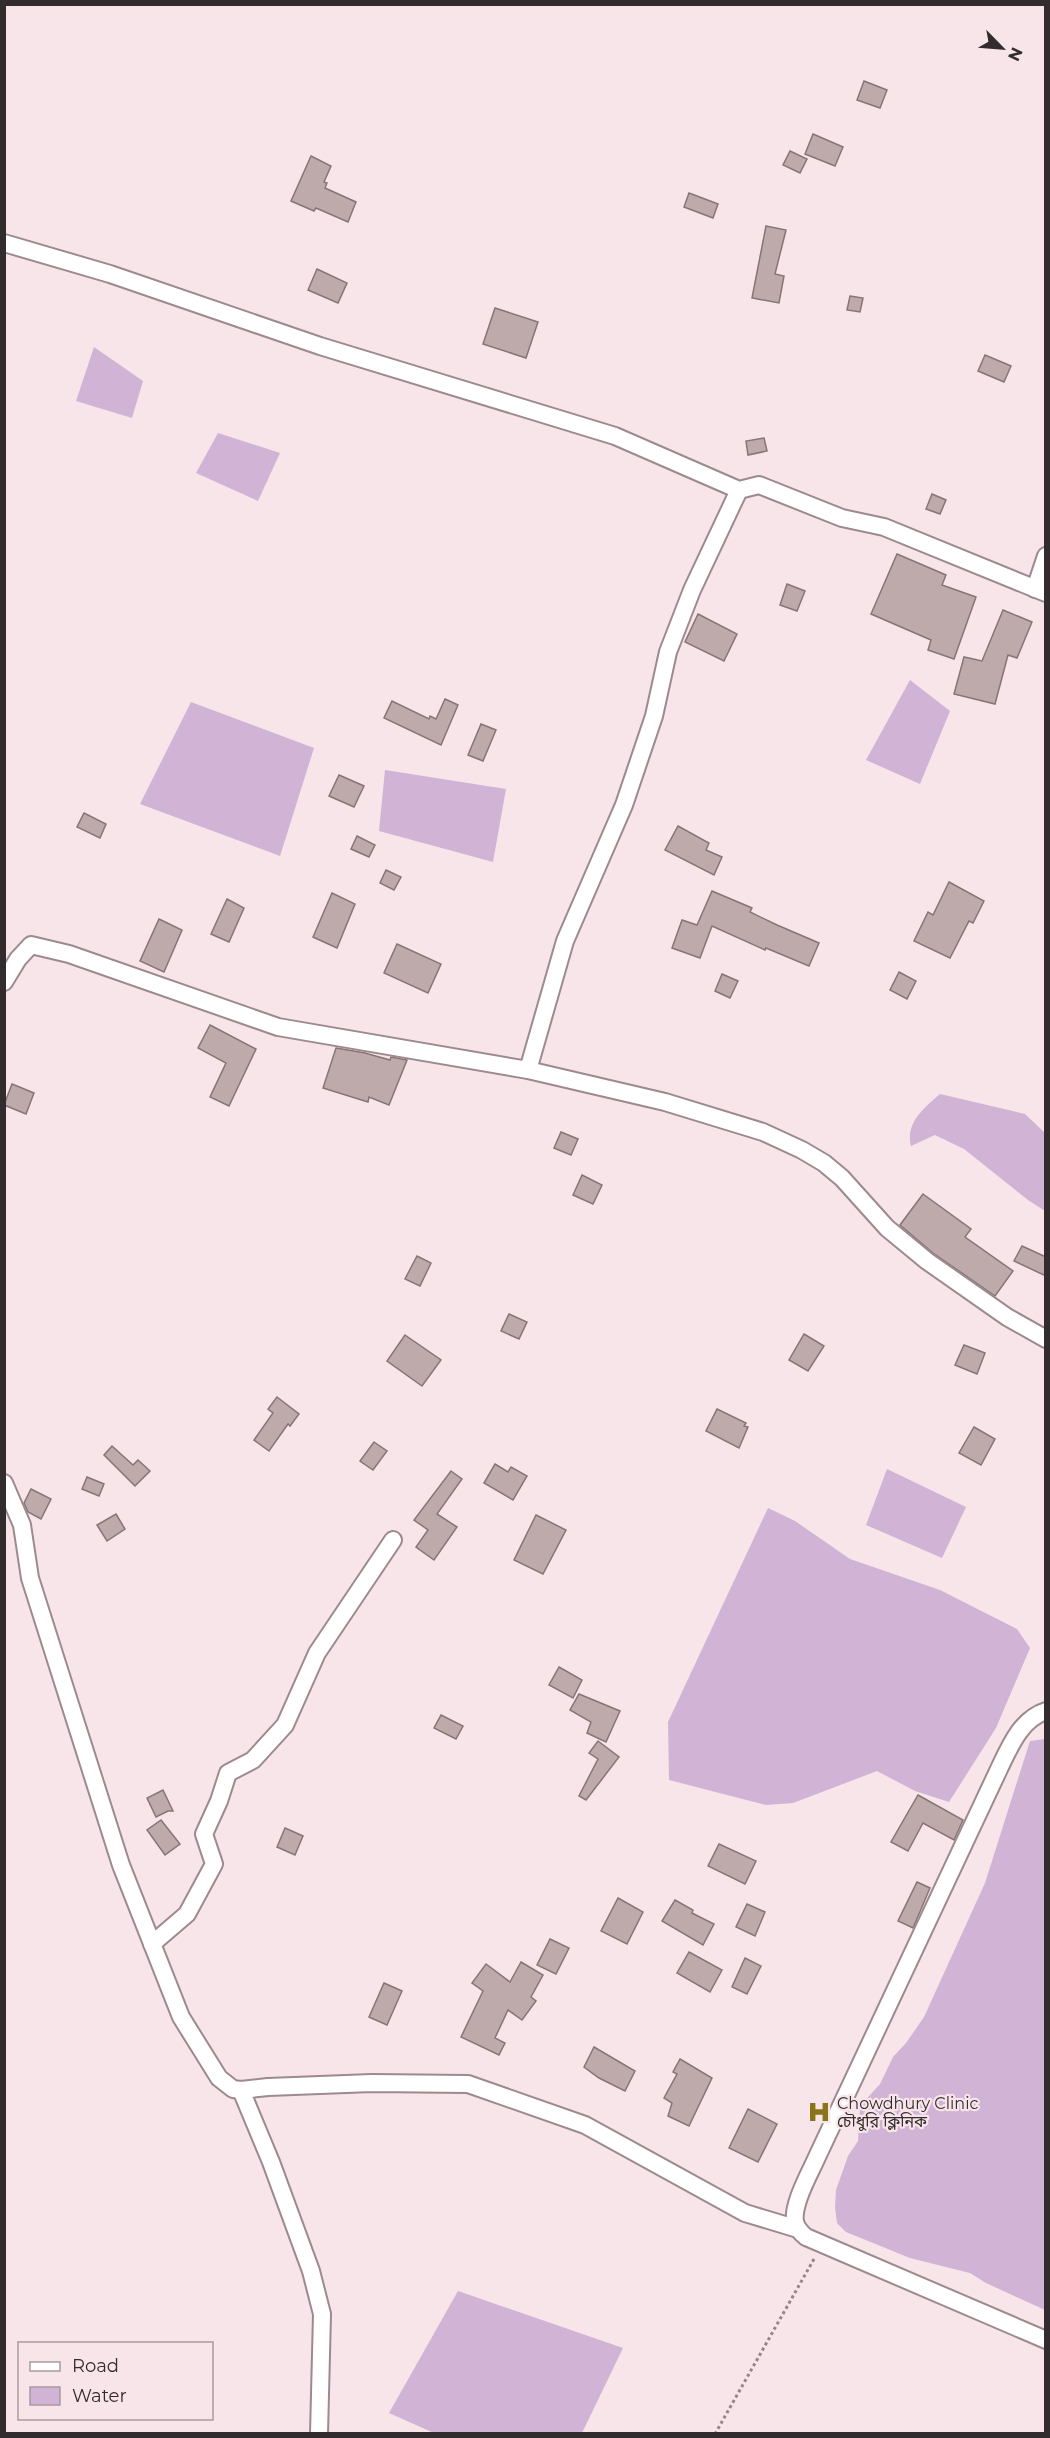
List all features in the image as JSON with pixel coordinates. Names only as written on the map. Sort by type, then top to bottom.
[{"type":"street","points":[[4,243],[110,274],[320,346],[615,436],[739,490],[759,485],[842,518],[884,527],[1040,591],[1046,556]]},
{"type":"street","points":[[528,1070],[565,941],[624,805],[654,716],[668,652],[692,590],[739,490]]},
{"type":"street","points":[[4,982],[31,945],[69,954],[278,1027],[528,1070],[665,1102],[763,1132],[824,1163],[842,1178],[887,1228],[927,1261],[1007,1317],[1046,1339]]},
{"type":"street","points":[[4,1483],[22,1525],[30,1578],[122,1865],[181,2017],[219,2078],[233,2089],[241,2090],[268,2086],[372,2083],[468,2084],[585,2125],[745,2213],[798,2229]]},
{"type":"street","points":[[152,1944],[187,1914],[214,1864],[204,1834],[219,1801],[228,1773],[253,1760],[285,1725],[317,1653],[393,1540]]},
{"type":"street","points":[[1046,1711],[1035,1714],[1025,1724],[999,1769],[808,2176],[795,2219],[798,2229],[806,2238],[1046,2340]]},
{"type":"street","points":[[241,2090],[312,2271],[322,2314],[319,2433]]},
{"type":"path","points":[[715,2433],[822,2244]]},
{"type":"water","points":[[94,347],[143,381],[132,418],[76,401]]},
{"type":"water","points":[[218,433],[280,453],[258,501],[196,473]]},
{"type":"water","points":[[910,680],[950,711],[920,784],[866,760]]},
{"type":"water","points":[[191,702],[314,748],[280,856],[140,804]]},
{"type":"water","points":[[385,770],[506,789],[493,862],[379,831]]},
{"type":"water","points":[[940,1094],[1025,1114],[1045,1133],[1045,1211],[964,1149],[935,1135],[911,1146],[913,1123]]},
{"type":"water","points":[[887,1469],[966,1507],[942,1558],[866,1525]]},
{"type":"water","points":[[768,1508],[795,1521],[850,1559],[940,1590],[1017,1629],[1030,1648],[996,1728],[949,1802],[915,1791],[877,1771],[793,1803],[766,1805],[669,1780],[668,1722]]},
{"type":"water","points":[[1046,1739],[1045,2310],[986,2283],[970,2273],[910,2258],[846,2232],[837,2223],[835,2207],[836,2190],[848,2156],[858,2141],[860,2106],[880,2084],[893,2057],[924,2017],[985,1883],[1030,1741]]},
{"type":"water","points":[[458,2291],[623,2348],[582,2433],[434,2433],[389,2413]]},
{"type":"building","points":[[864,81],[887,90],[880,108],[857,100]]},
{"type":"building","points":[[813,134],[843,147],[835,166],[805,154]]},
{"type":"building","points":[[790,151],[807,159],[800,173],[783,165]]},
{"type":"building","points":[[311,156],[331,166],[324,182],[327,183],[325,188],[356,202],[348,222],[316,208],[314,211],[291,201]]},
{"type":"building","points":[[689,193],[718,204],[713,218],[684,207]]},
{"type":"building","points":[[766,226],[786,230],[775,274],[784,276],[779,303],[752,298]]},
{"type":"building","points":[[317,269],[347,283],[338,303],[308,290]]},
{"type":"building","points":[[850,296],[863,298],[860,312],[847,310]]},
{"type":"building","points":[[495,308],[538,322],[526,358],[483,344]]},
{"type":"building","points":[[985,355],[1011,366],[1004,382],[978,371]]},
{"type":"building","points":[[764,438],[767,451],[748,455],[746,441]]},
{"type":"building","points":[[932,494],[946,500],[940,514],[926,509]]},
{"type":"building","points":[[897,554],[946,575],[942,585],[976,597],[954,659],[928,650],[931,640],[871,614]]},
{"type":"building","points":[[787,584],[805,591],[797,611],[780,605]]},
{"type":"building","points":[[1003,610],[1032,622],[1017,658],[1008,655],[995,704],[954,694],[964,657],[982,661]]},
{"type":"building","points":[[698,614],[737,634],[724,661],[685,642]]},
{"type":"building","points":[[445,699],[458,705],[441,745],[384,718],[392,701],[429,719],[430,716],[436,719]]},
{"type":"building","points":[[481,724],[496,730],[483,761],[468,755]]},
{"type":"building","points":[[339,775],[364,786],[354,807],[329,796]]},
{"type":"building","points":[[84,813],[106,824],[100,838],[77,827]]},
{"type":"building","points":[[678,826],[709,843],[706,850],[722,857],[714,875],[665,850]]},
{"type":"building","points":[[357,836],[375,845],[369,857],[351,849]]},
{"type":"building","points":[[386,870],[401,877],[394,890],[380,883]]},
{"type":"building","points":[[949,882],[984,901],[973,923],[969,921],[950,958],[914,941],[928,912],[933,915]]},
{"type":"building","points":[[712,891],[752,908],[750,912],[819,943],[809,966],[766,948],[765,950],[712,926],[700,958],[672,948],[682,920],[697,925]]},
{"type":"building","points":[[332,893],[355,904],[337,948],[313,937]]},
{"type":"building","points":[[227,899],[244,908],[229,942],[211,934]]},
{"type":"building","points":[[159,919],[182,930],[164,972],[140,961]]},
{"type":"building","points":[[397,944],[441,964],[428,993],[384,973]]},
{"type":"building","points":[[899,972],[916,981],[907,999],[890,990]]},
{"type":"building","points":[[722,974],[738,981],[730,998],[715,991]]},
{"type":"building","points":[[210,1025],[256,1049],[229,1106],[210,1097],[226,1063],[198,1048]]},
{"type":"building","points":[[336,1048],[390,1060],[391,1057],[407,1060],[389,1105],[369,1097],[368,1102],[323,1088]]},
{"type":"building","points":[[12,1084],[34,1093],[26,1114],[4,1105]]},
{"type":"building","points":[[561,1132],[578,1139],[571,1155],[554,1148]]},
{"type":"building","points":[[582,1175],[602,1185],[593,1204],[573,1195]]},
{"type":"building","points":[[923,1194],[971,1229],[965,1237],[1013,1271],[995,1296],[933,1253],[900,1225]]},
{"type":"building","points":[[1022,1246],[1046,1257],[1046,1276],[1014,1261]]},
{"type":"building","points":[[417,1256],[431,1263],[420,1286],[405,1279]]},
{"type":"building","points":[[509,1314],[527,1322],[519,1339],[501,1331]]},
{"type":"building","points":[[804,1334],[824,1346],[808,1371],[789,1360]]},
{"type":"building","points":[[405,1335],[441,1360],[422,1386],[387,1361]]},
{"type":"building","points":[[964,1345],[985,1353],[977,1374],[955,1365]]},
{"type":"building","points":[[277,1397],[299,1414],[290,1426],[288,1424],[269,1451],[254,1440],[273,1413],[268,1409]]},
{"type":"building","points":[[717,1409],[746,1423],[744,1426],[748,1427],[739,1448],[706,1431]]},
{"type":"building","points":[[974,1427],[995,1439],[981,1465],[959,1453]]},
{"type":"building","points":[[374,1442],[387,1451],[373,1470],[360,1461]]},
{"type":"building","points":[[112,1446],[133,1465],[138,1460],[150,1471],[135,1486],[104,1455]]},
{"type":"building","points":[[495,1464],[508,1472],[511,1467],[527,1476],[513,1500],[484,1483]]},
{"type":"building","points":[[451,1471],[462,1479],[437,1514],[457,1527],[434,1560],[416,1547],[428,1530],[414,1520]]},
{"type":"building","points":[[87,1477],[104,1484],[99,1496],[82,1489]]},
{"type":"building","points":[[31,1489],[51,1499],[41,1519],[28,1512],[24,1503]]},
{"type":"building","points":[[116,1514],[125,1529],[107,1541],[97,1525]]},
{"type":"building","points":[[536,1515],[566,1530],[543,1574],[514,1560]]},
{"type":"building","points":[[559,1667],[582,1680],[573,1698],[549,1685]]},
{"type":"building","points":[[579,1694],[620,1711],[606,1742],[587,1733],[591,1722],[570,1710]]},
{"type":"building","points":[[441,1715],[463,1726],[456,1739],[434,1728]]},
{"type":"building","points":[[598,1741],[619,1757],[586,1800],[579,1796],[598,1759],[589,1753]]},
{"type":"building","points":[[163,1790],[173,1811],[156,1817],[147,1798]]},
{"type":"building","points":[[918,1795],[963,1820],[954,1840],[923,1823],[908,1851],[891,1842]]},
{"type":"building","points":[[161,1820],[180,1844],[165,1855],[147,1830]]},
{"type":"building","points":[[285,1828],[303,1836],[295,1855],[277,1847]]},
{"type":"building","points":[[719,1844],[756,1861],[745,1884],[708,1866]]},
{"type":"building","points":[[917,1882],[930,1888],[913,1928],[898,1921]]},
{"type":"building","points":[[618,1898],[643,1912],[627,1944],[601,1931]]},
{"type":"building","points":[[675,1900],[693,1910],[692,1913],[714,1924],[703,1945],[662,1921]]},
{"type":"building","points":[[747,1904],[765,1912],[755,1936],[736,1927]]},
{"type":"building","points":[[550,1939],[569,1948],[556,1974],[537,1965]]},
{"type":"building","points":[[689,1952],[722,1970],[710,1992],[677,1973]]},
{"type":"building","points":[[745,1958],[761,1966],[747,1994],[732,1987]]},
{"type":"building","points":[[521,1962],[543,1975],[531,1997],[536,2001],[522,2020],[508,2010],[495,2038],[505,2043],[499,2055],[461,2037],[483,1991],[472,1983],[486,1964],[510,1982]]},
{"type":"building","points":[[384,1983],[402,1991],[387,2025],[369,2017]]},
{"type":"building","points":[[594,2047],[635,2071],[625,2091],[599,2078],[584,2067]]},
{"type":"building","points":[[680,2059],[712,2078],[689,2126],[668,2116],[672,2103],[664,2098],[677,2074],[673,2072]]},
{"type":"building","points":[[748,2109],[777,2124],[758,2162],[729,2148]]},
{"type":"place","name":"Chowdhury Clinic চৌধুরি ক্লিনিক","points":[[819,2112]]}]
